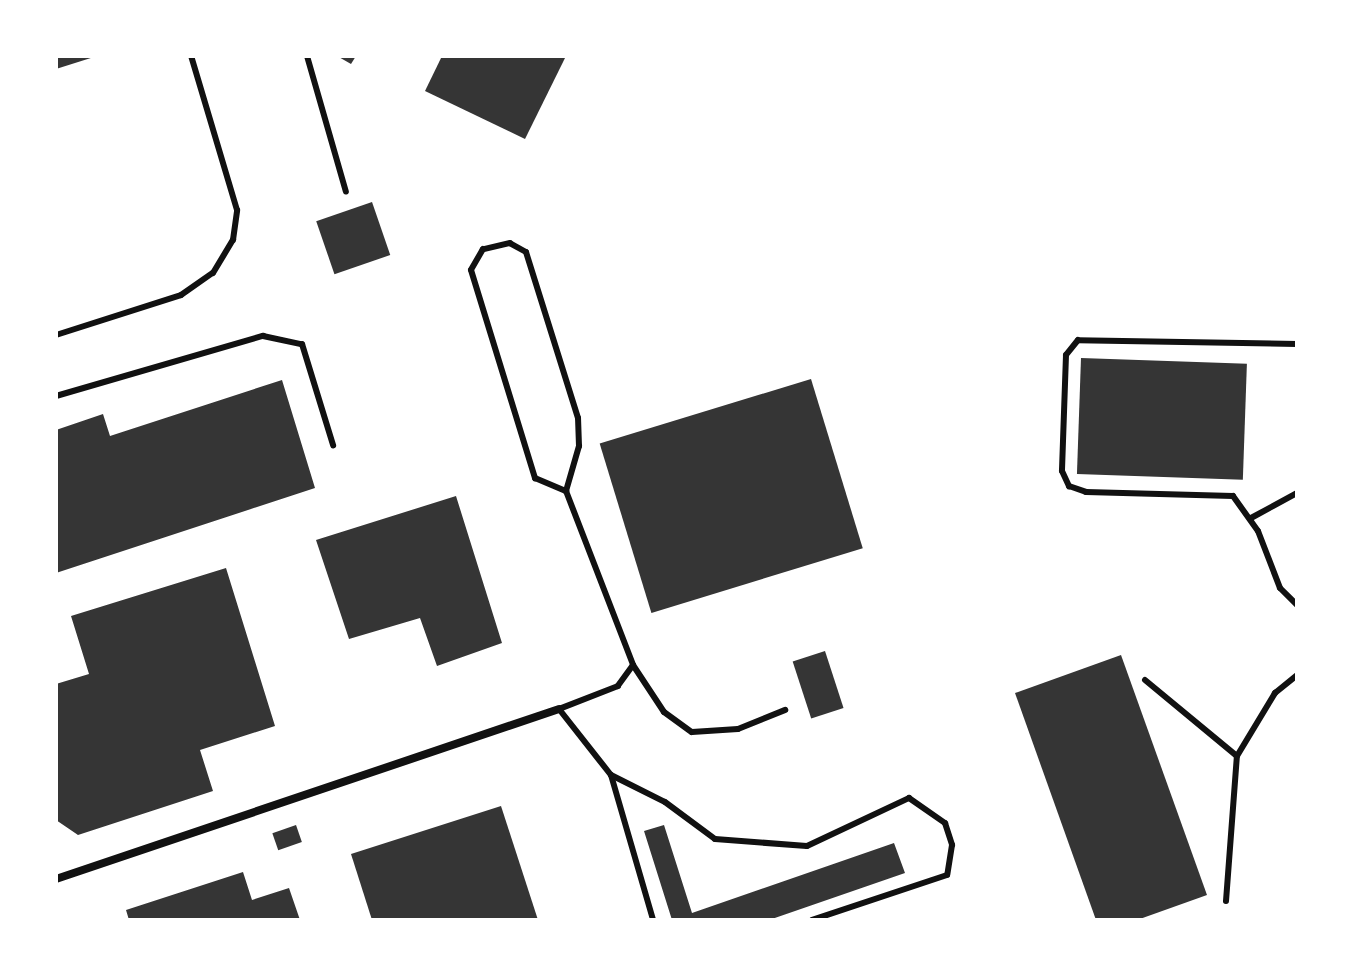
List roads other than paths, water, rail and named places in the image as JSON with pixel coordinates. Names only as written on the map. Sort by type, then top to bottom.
[{"type":"street","points":[[56,879],[559,709]]},
{"type":"lane","points":[[56,335],[181,295],[213,273],[233,240],[237,210],[191,56]]},
{"type":"lane","points":[[307,56],[346,192]]},
{"type":"lane","points":[[566,491],[535,478],[471,270],[483,249],[510,243],[526,252],[578,418],[579,446],[566,491],[633,665],[664,712],[692,732],[738,729],[785,710]]},
{"type":"lane","points":[[56,396],[263,336],[302,344],[333,445]]},
{"type":"lane","points":[[1297,344],[1088,337],[1070,345],[1066,355],[1062,471],[1069,486],[1086,492],[1233,496],[1251,518],[1280,588],[1297,605]]},
{"type":"lane","points":[[1251,518],[1297,493]]},
{"type":"lane","points":[[633,665],[618,686],[559,709],[611,775],[653,920]]},
{"type":"lane","points":[[1226,901],[1237,756],[1275,693],[1297,675]]},
{"type":"lane","points":[[1145,680],[1237,756]]},
{"type":"lane","points":[[611,775],[665,802],[715,839],[807,846],[909,798],[945,823],[952,845],[947,875],[812,920]]}]
